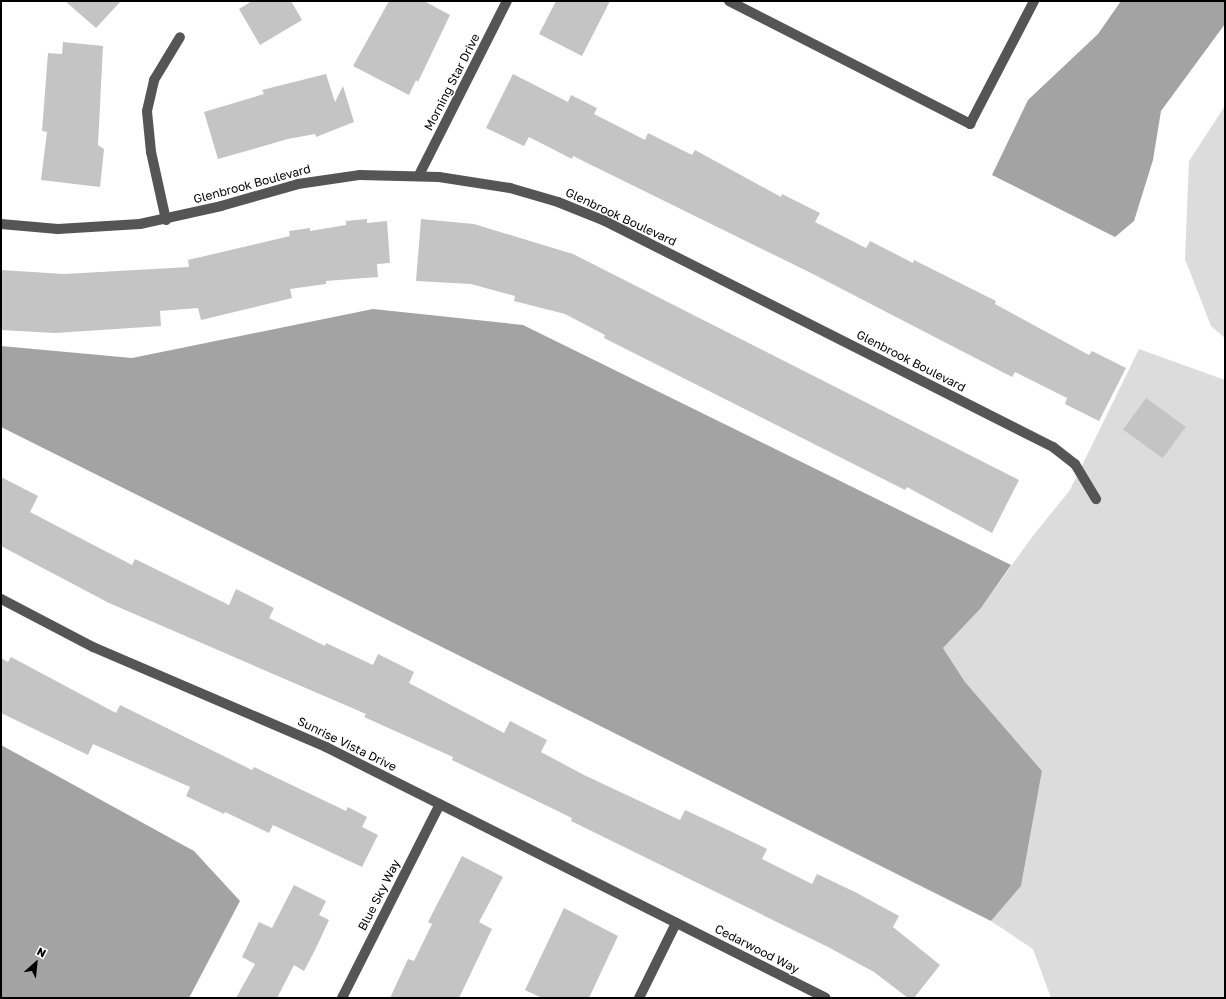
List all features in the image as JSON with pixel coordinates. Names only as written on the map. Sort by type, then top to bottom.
[{"type":"street","name":"Morning Star Drive","points":[[419,176],[507,1]]},
{"type":"street","points":[[729,1],[970,124],[1034,1]]},
{"type":"street","points":[[166,220],[151,152],[147,111],[154,80],[180,37]]},
{"type":"street","name":"Glenbrook Boulevard","points":[[1,224],[84,229],[166,220],[318,180],[360,175],[419,176],[510,188],[558,202],[605,222],[1053,447],[1075,464],[1096,499]]},
{"type":"street","name":"Sunrise Vista Drive","points":[[1,599],[94,647],[314,741],[676,923]]},
{"type":"street","name":"Blue Sky Way","points":[[342,998],[440,804]]},
{"type":"street","points":[[639,998],[676,923]]},
{"type":"street","name":"Cedarwood Way","points":[[676,923],[826,998]]},
{"type":"shaded area","points":[[1121,1],[1225,1],[1225,24],[1161,111],[1153,160],[1134,221],[1115,237],[992,175],[1028,100],[1098,34]]},
{"type":"shaded area","points":[[1225,106],[1225,338],[1211,326],[1185,259],[1189,161]]},
{"type":"shaded area","points":[[373,309],[523,325],[1011,565],[981,608],[943,648],[965,682],[1042,771],[1021,886],[991,921],[1,427],[1,346],[132,358]]},
{"type":"shaded area","points":[[1139,349],[1225,380],[1225,998],[1051,998],[1033,949],[991,921],[1021,886],[1042,771],[965,682],[943,648],[981,608],[1032,537],[1070,490]]},
{"type":"shaded area","points":[[1,745],[194,851],[240,901],[189,998],[1,998]]},
{"type":"building","points":[[65,1],[121,1],[96,28]]},
{"type":"building","points":[[252,1],[291,1],[302,20],[260,45],[239,9]]},
{"type":"building","points":[[389,1],[424,1],[450,15],[418,82],[416,80],[409,95],[353,66]]},
{"type":"building","points":[[556,1],[610,1],[582,56],[539,34]]},
{"type":"building","points":[[63,42],[103,46],[98,145],[104,149],[100,187],[41,180],[47,132],[42,131],[48,53],[62,54]]},
{"type":"building","points":[[326,74],[335,102],[343,86],[354,122],[316,137],[315,134],[288,139],[218,159],[204,112],[264,94],[262,90]]},
{"type":"building","points":[[513,74],[568,102],[571,95],[597,108],[594,114],[645,140],[648,133],[692,155],[695,150],[781,197],[782,194],[820,213],[815,222],[866,248],[870,241],[913,263],[914,260],[996,301],[995,304],[1089,355],[1092,351],[1126,368],[1099,421],[1065,404],[1067,398],[1015,372],[1012,377],[809,272],[573,156],[572,159],[529,137],[524,146],[486,128]]},
{"type":"building","points":[[367,219],[367,223],[387,221],[390,263],[377,264],[378,277],[326,281],[326,284],[290,289],[292,298],[201,320],[198,308],[160,311],[161,326],[55,333],[1,330],[1,270],[64,274],[189,267],[188,260],[290,236],[289,231],[310,228],[310,231],[346,225],[346,221]]},
{"type":"building","points":[[421,219],[474,224],[573,254],[1019,480],[992,533],[907,487],[905,490],[604,338],[605,335],[565,314],[514,301],[515,296],[471,284],[416,281]]},
{"type":"building","points":[[1146,398],[1186,427],[1163,458],[1123,430]]},
{"type":"building","points":[[1,477],[38,496],[30,512],[132,565],[135,559],[229,605],[236,589],[274,608],[269,618],[325,646],[326,643],[373,665],[378,654],[414,672],[409,683],[504,733],[510,721],[547,740],[541,752],[584,775],[680,820],[685,810],[730,831],[767,849],[762,859],[812,884],[817,874],[855,892],[899,916],[893,927],[940,965],[914,998],[908,998],[874,972],[828,947],[571,821],[572,818],[452,760],[453,757],[364,717],[366,714],[109,603],[1,546]]},
{"type":"building","points":[[11,657],[116,713],[120,705],[252,770],[254,767],[346,811],[348,807],[367,817],[362,827],[378,835],[362,867],[273,825],[269,833],[225,812],[224,814],[186,796],[190,787],[93,744],[88,755],[1,713],[1,658],[8,662]]},
{"type":"building","points":[[462,856],[503,877],[479,922],[492,929],[459,998],[390,998],[408,959],[414,961],[432,924],[428,922]]},
{"type":"building","points":[[294,885],[326,901],[319,915],[329,920],[315,950],[304,971],[294,965],[277,998],[236,998],[255,964],[242,957],[259,922],[272,928]]},
{"type":"building","points":[[564,908],[618,936],[589,998],[542,998],[525,990]]}]
